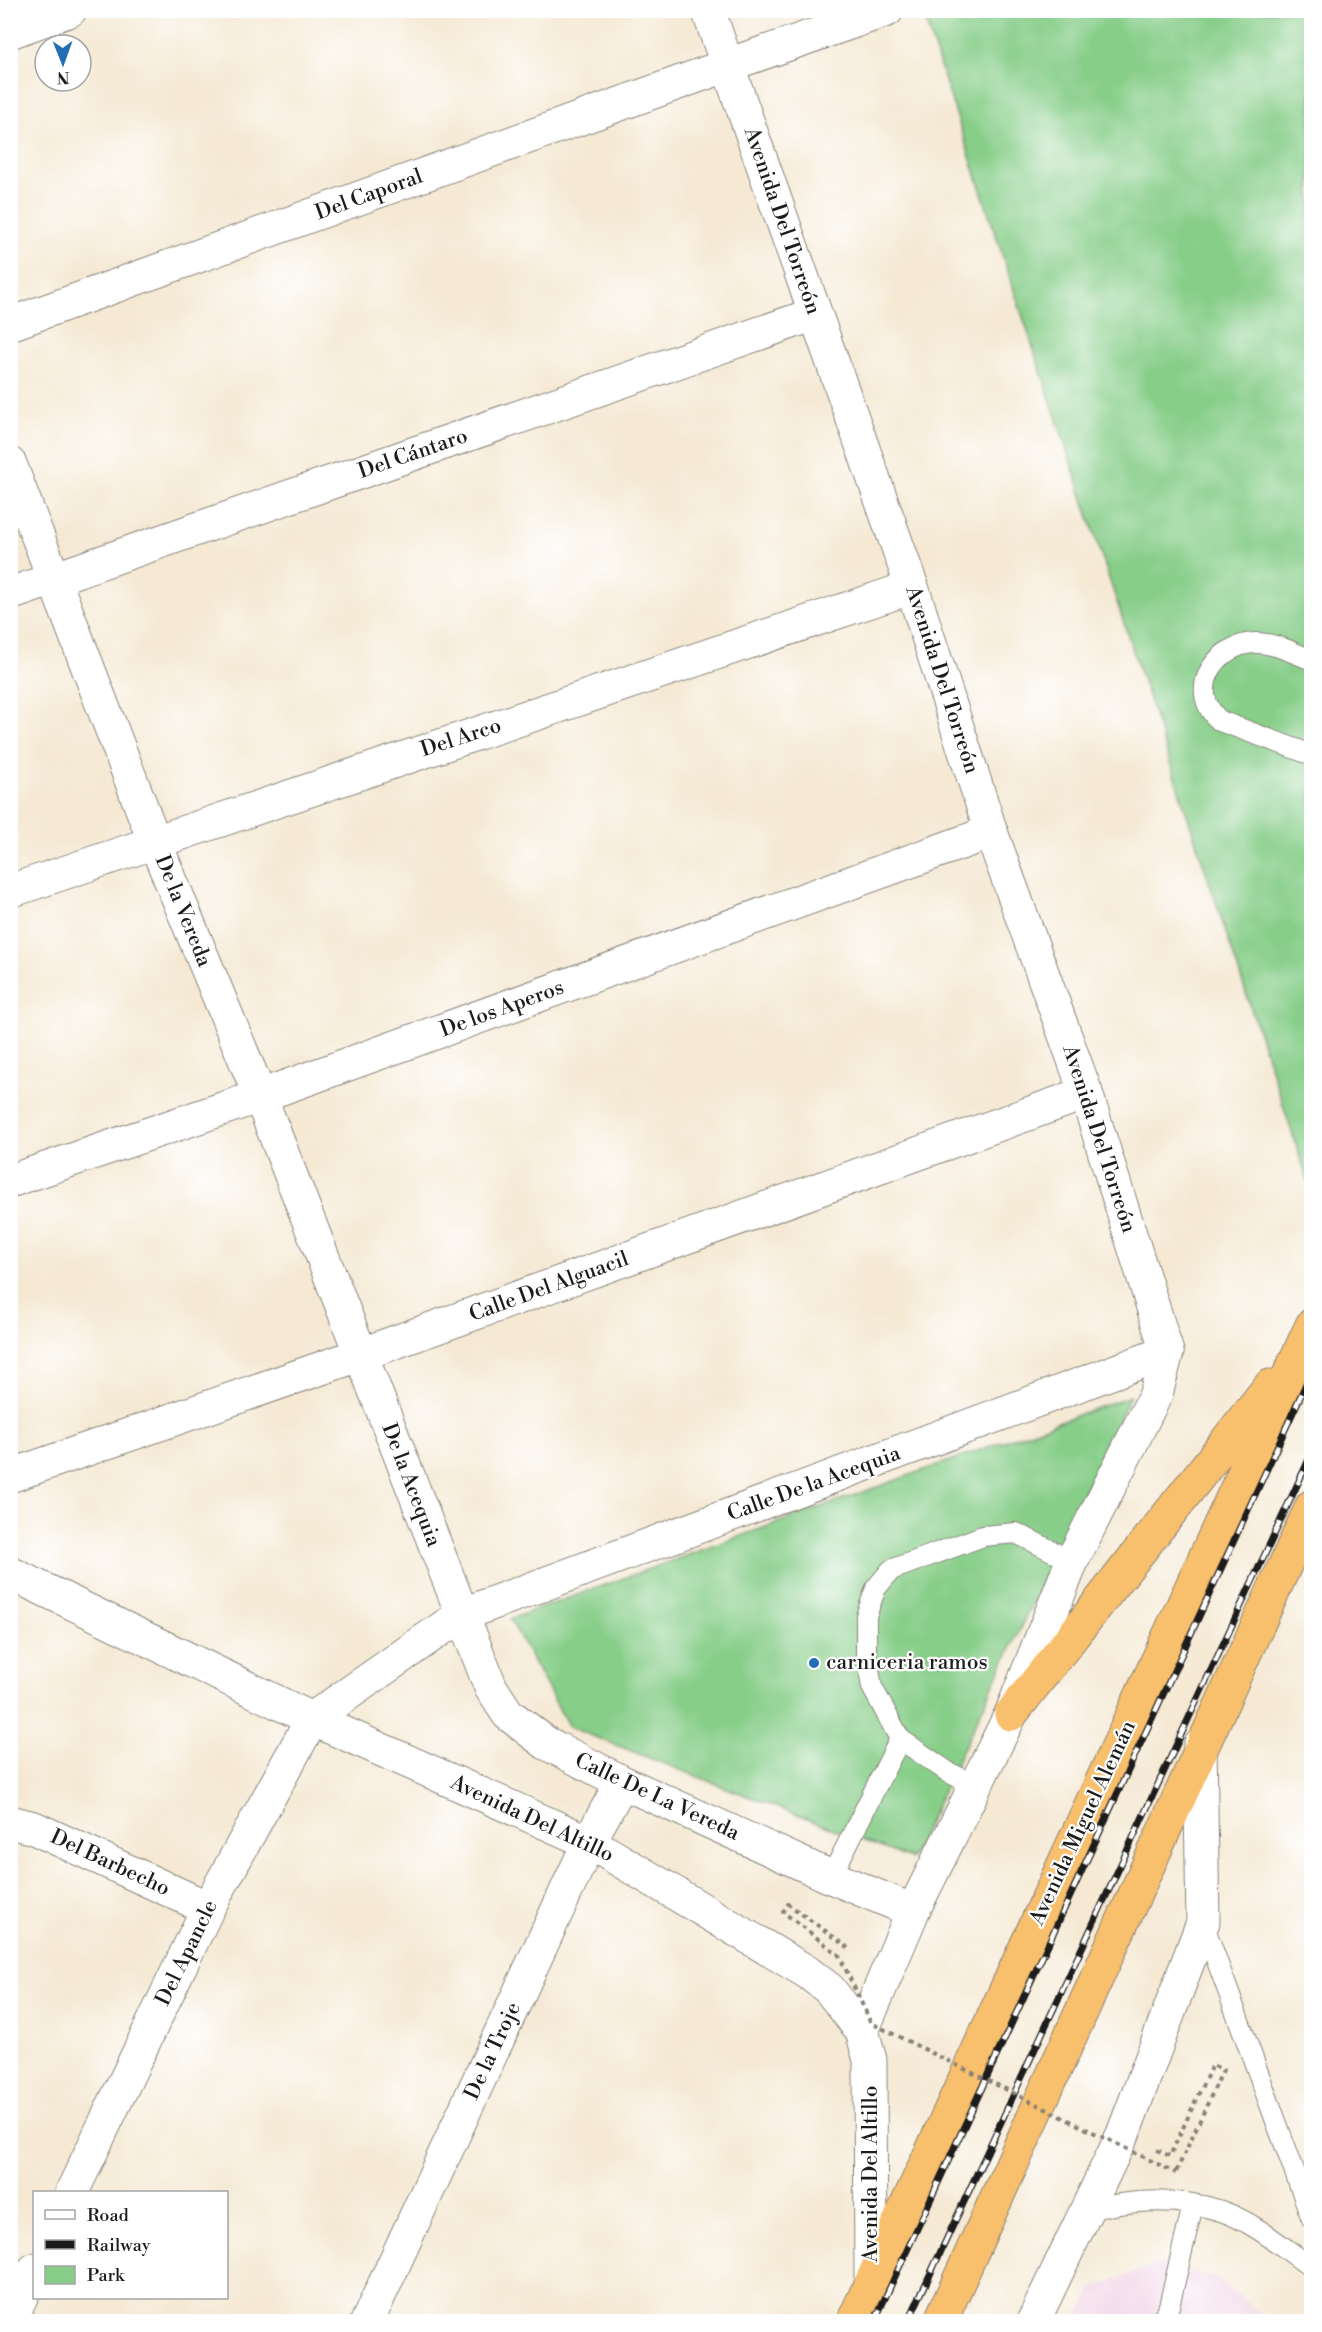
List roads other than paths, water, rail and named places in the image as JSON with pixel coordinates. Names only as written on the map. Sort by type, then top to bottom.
[{"type":"highway","points":[[1011,1714],[1307,1334]]},
{"type":"highway","name":"Avenida Miguel Alemán","points":[[853,2322],[1307,1334]]},
{"type":"highway","points":[[940,2322],[1311,1506]]},
{"type":"street","points":[[10,32],[70,10]]},
{"type":"street","name":"Avenida Del Torreón","points":[[708,10],[912,587],[991,832],[1086,1093],[1167,1352]]},
{"type":"street","name":"Del Caporal","points":[[10,324],[886,10]]},
{"type":"street","name":"Del Cántaro","points":[[10,594],[815,314]]},
{"type":"street","name":"De la Vereda","points":[[10,464],[154,840],[260,1096],[362,1354]]},
{"type":"street","name":"Del Arco","points":[[10,891],[154,840],[912,587]]},
{"type":"street","name":"De los Aperos","points":[[10,1181],[260,1096],[991,832]]},
{"type":"street","name":"Calle Del Alguacil","points":[[10,1476],[362,1354],[1086,1093]]},
{"type":"street","points":[[862,2031],[914,1911],[974,1785],[1011,1714],[1072,1561],[1156,1394],[1167,1352]]},
{"type":"street","name":"Calle De la Acequia","points":[[312,1719],[461,1615],[1167,1352]]},
{"type":"street","name":"De la Acequia","points":[[362,1354],[461,1615]]},
{"type":"street","name":"Avenida Del Altillo","points":[[10,1573],[312,1719],[590,1842],[807,1972],[829,1989],[862,2031],[870,2060],[872,2283]]},
{"type":"street","name":"Calle De La Vereda","points":[[461,1615],[491,1688],[508,1714],[546,1743],[622,1782],[831,1878],[914,1911]]},
{"type":"street","name":"Del Apancle","points":[[73,2191],[208,1908],[312,1719]]},
{"type":"street","points":[[1033,2322],[1084,2211],[1123,2134],[1203,1922],[1200,1746]]},
{"type":"street","name":"De la Troje","points":[[367,2322],[590,1842],[622,1782]]},
{"type":"street","name":"Del Barbecho","points":[[10,1822],[34,1828],[208,1908]]},
{"type":"street","points":[[10,2320],[33,2272]]},
{"type":"lane","points":[[1311,660],[1272,645],[1244,644],[1228,651],[1213,664],[1205,684],[1210,713],[1220,721],[1311,755]]},
{"type":"lane","points":[[974,1785],[948,1772],[900,1739],[872,1687],[866,1653],[866,1616],[876,1588],[891,1570],[983,1536],[1016,1533],[1072,1561]]},
{"type":"lane","points":[[831,1878],[900,1739]]},
{"type":"lane","points":[[1203,1922],[1311,2219]]},
{"type":"lane","points":[[1084,2211],[1153,2199],[1222,2211],[1256,2229],[1311,2268]]},
{"type":"lane","points":[[1161,2322],[1169,2306],[1193,2205]]},
{"type":"railway","points":[[874,2322],[1312,1371]]},
{"type":"railway","points":[[908,2322],[1312,1453]]},
{"type":"place","name":"carniceria ramos","points":[[814,1663]]}]
